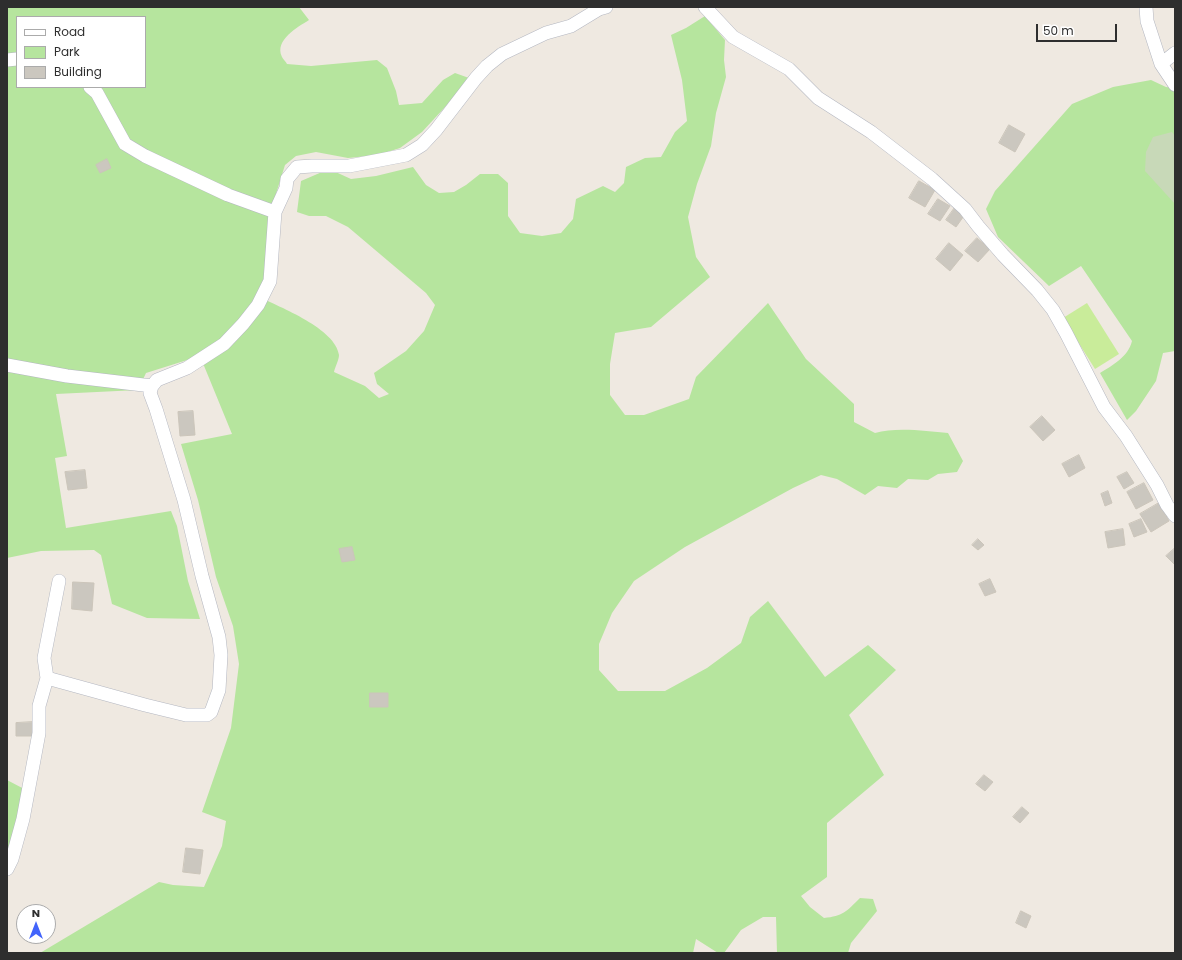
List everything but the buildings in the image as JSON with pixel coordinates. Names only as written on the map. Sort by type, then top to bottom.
[{"type":"street","points":[[47,678],[186,715],[207,715],[211,712],[219,690],[221,655],[219,637],[184,500],[150,393],[152,386],[157,380],[187,368],[224,344],[244,324],[258,305],[270,281],[275,212],[286,188],[287,179],[297,167],[350,166],[406,155],[422,145],[436,130],[476,78],[487,66],[502,54],[546,33],[571,26],[599,9],[606,7]]},
{"type":"street","points":[[705,7],[733,37],[789,69],[818,98],[871,132],[932,179],[965,209],[1003,255],[1037,290],[1053,310],[1104,408],[1138,454],[1175,516]]},
{"type":"street","points":[[1146,7],[1147,21],[1161,64],[1175,85]]},
{"type":"street","points":[[1161,64],[1175,53]]},
{"type":"street","points":[[91,88],[96,93],[125,144],[145,156],[228,194],[275,212]]},
{"type":"street","points":[[7,365],[67,376],[152,386]]},
{"type":"street","points":[[7,869],[12,859],[23,819],[39,733],[40,706],[47,678],[44,658],[59,581]]},
{"type":"green space","points":[[7,7],[299,7],[309,20],[288,35],[281,45],[280,51],[287,64],[311,66],[377,60],[387,68],[396,91],[399,105],[422,103],[443,80],[455,73],[469,78],[422,132],[400,148],[378,155],[348,158],[316,152],[296,156],[285,165],[275,197],[269,266],[259,297],[306,320],[328,336],[336,345],[339,355],[334,372],[365,386],[379,398],[389,394],[377,384],[374,373],[406,351],[424,331],[435,305],[426,293],[348,227],[326,216],[309,216],[297,212],[301,181],[329,169],[351,179],[376,176],[413,167],[426,185],[439,193],[454,192],[480,174],[498,174],[508,183],[508,216],[520,233],[542,236],[561,233],[573,219],[576,199],[603,186],[615,192],[624,183],[626,167],[645,158],[661,157],[675,132],[687,121],[682,80],[671,35],[686,28],[705,16],[725,40],[724,60],[726,77],[716,113],[711,146],[697,184],[688,217],[696,257],[710,277],[651,327],[615,333],[610,364],[610,395],[625,415],[644,415],[689,399],[696,377],[768,303],[806,359],[854,404],[854,422],[875,433],[902,430],[948,433],[963,461],[957,472],[938,474],[928,480],[908,479],[897,488],[878,486],[865,495],[837,479],[821,475],[793,488],[685,547],[634,581],[612,613],[599,644],[599,670],[618,691],[665,691],[707,668],[741,643],[750,617],[768,601],[825,677],[868,645],[896,670],[849,715],[884,775],[827,823],[827,877],[801,896],[810,907],[824,918],[836,916],[844,912],[860,898],[873,899],[877,911],[851,943],[848,953],[777,953],[776,917],[763,917],[741,930],[724,953],[718,953],[696,939],[693,953],[40,953],[159,882],[173,885],[204,887],[222,846],[226,821],[202,812],[231,728],[239,664],[233,626],[216,577],[198,500],[181,444],[232,434],[200,356],[146,373],[138,390],[56,394],[67,456],[55,458],[66,528],[171,511],[177,526],[188,581],[200,619],[147,618],[112,604],[101,555],[94,550],[41,551],[7,558]]},
{"type":"green space","points":[[1151,80],[1166,87],[1175,88],[1175,351],[1163,353],[1156,381],[1136,411],[1127,420],[1100,373],[1115,364],[1124,356],[1132,341],[1081,266],[1049,286],[998,237],[986,209],[995,191],[1072,104],[1113,87]]},
{"type":"green space","points":[[1172,132],[1175,136],[1175,204],[1145,171],[1146,152],[1153,137]]},
{"type":"green space","points":[[1087,303],[1119,354],[1095,369],[1063,318]]},
{"type":"green space","points":[[7,780],[26,790],[13,838],[7,851]]}]
